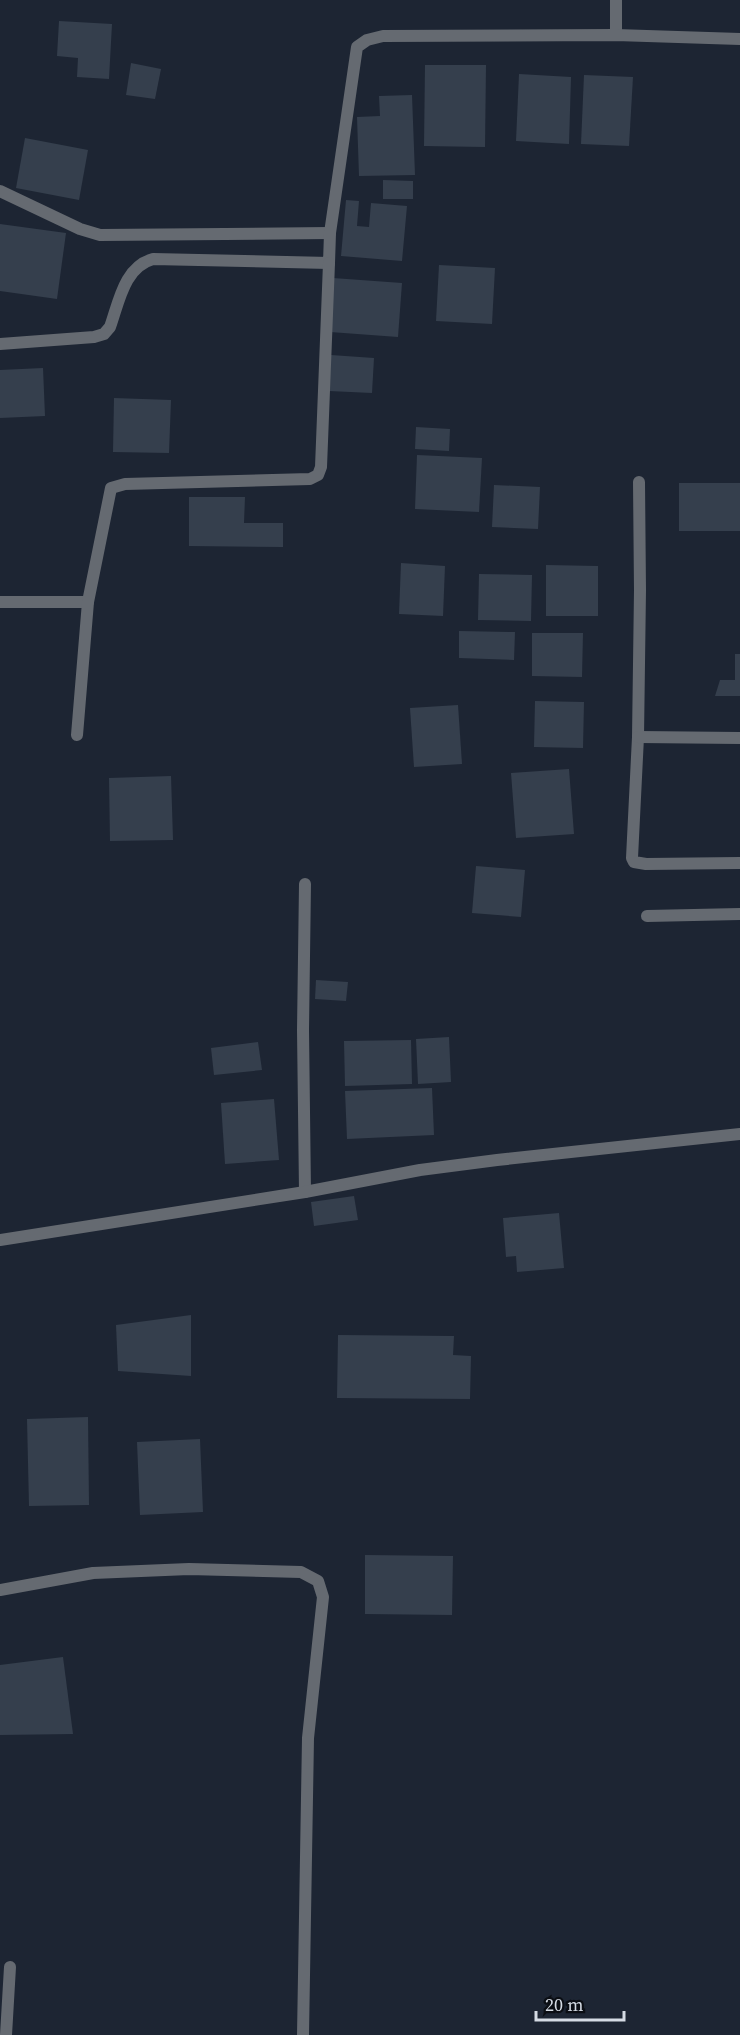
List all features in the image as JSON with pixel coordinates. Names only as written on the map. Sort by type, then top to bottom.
[{"type":"street","points":[[616,0],[616,35]]},
{"type":"street","points":[[77,735],[88,602],[111,488],[125,484],[310,479],[318,475],[321,467],[330,233],[357,47],[367,40],[383,36],[616,35],[740,39]]},
{"type":"street","points":[[0,191],[80,229],[100,235],[330,233]]},
{"type":"street","points":[[0,344],[94,337],[104,334],[110,327],[129,276],[143,262],[153,259],[329,263]]},
{"type":"street","points":[[639,482],[640,590],[638,737],[632,852],[634,862],[646,864],[740,863]]},
{"type":"street","points":[[0,602],[88,602]]},
{"type":"street","points":[[638,737],[740,738]]},
{"type":"street","points":[[305,884],[303,1030],[305,1191]]},
{"type":"street","points":[[647,916],[740,914]]},
{"type":"street","points":[[0,1240],[305,1191],[420,1170],[740,1134]]},
{"type":"street","points":[[0,1590],[93,1573],[189,1569],[301,1572],[318,1581],[323,1598],[308,1738],[303,2035]]},
{"type":"street","points":[[6,2035],[10,1967]]},
{"type":"building","points":[[59,21],[112,24],[109,79],[77,77],[78,58],[57,56]]},
{"type":"building","points":[[131,63],[161,69],[155,99],[126,95]]},
{"type":"building","points":[[425,65],[486,65],[485,147],[424,146]]},
{"type":"building","points":[[519,74],[571,77],[569,144],[516,141]]},
{"type":"building","points":[[584,75],[633,77],[629,146],[581,144]]},
{"type":"building","points":[[412,95],[415,175],[359,176],[357,117],[380,116],[379,96]]},
{"type":"building","points":[[25,138],[88,150],[79,200],[16,188]]},
{"type":"building","points":[[383,180],[413,181],[413,199],[383,199]]},
{"type":"building","points":[[346,200],[359,201],[357,226],[369,227],[371,203],[407,206],[402,261],[341,256]]},
{"type":"building","points":[[0,224],[66,233],[57,299],[0,291]]},
{"type":"building","points":[[439,265],[495,268],[492,324],[436,321]]},
{"type":"building","points":[[333,278],[402,283],[398,337],[330,332]]},
{"type":"building","points":[[331,355],[374,358],[372,393],[329,391]]},
{"type":"building","points":[[43,368],[45,416],[0,418],[0,370]]},
{"type":"building","points":[[114,398],[171,400],[169,453],[113,452]]},
{"type":"building","points":[[416,427],[450,429],[449,451],[415,449]]},
{"type":"building","points":[[417,455],[482,458],[479,512],[415,509]]},
{"type":"building","points":[[679,483],[740,483],[740,531],[679,531]]},
{"type":"building","points":[[494,485],[540,487],[538,529],[492,527]]},
{"type":"building","points":[[189,497],[245,497],[244,523],[283,523],[283,547],[189,546]]},
{"type":"building","points":[[401,563],[445,566],[443,616],[399,614]]},
{"type":"building","points":[[546,565],[598,566],[598,616],[546,616]]},
{"type":"building","points":[[479,574],[532,575],[531,621],[478,620]]},
{"type":"building","points":[[459,631],[515,632],[514,660],[459,658]]},
{"type":"building","points":[[532,633],[583,633],[582,677],[532,676]]},
{"type":"building","points":[[735,654],[740,654],[740,696],[715,696],[720,680],[735,680]]},
{"type":"building","points":[[535,701],[584,702],[583,748],[534,747]]},
{"type":"building","points":[[458,705],[462,764],[414,767],[410,708]]},
{"type":"building","points":[[569,769],[574,834],[516,838],[511,773]]},
{"type":"building","points":[[171,776],[173,840],[110,841],[109,778]]},
{"type":"building","points":[[476,866],[525,870],[521,917],[472,913]]},
{"type":"building","points":[[316,980],[348,982],[346,1001],[315,999]]},
{"type":"building","points":[[449,1037],[451,1082],[418,1084],[416,1039]]},
{"type":"building","points":[[411,1040],[412,1084],[345,1086],[344,1041]]},
{"type":"building","points":[[258,1042],[262,1070],[214,1075],[211,1048]]},
{"type":"building","points":[[432,1088],[434,1135],[347,1139],[345,1091]]},
{"type":"building","points":[[274,1099],[279,1160],[225,1164],[221,1103]]},
{"type":"building","points":[[354,1196],[358,1220],[314,1226],[311,1202]]},
{"type":"building","points":[[559,1213],[564,1268],[517,1272],[516,1256],[506,1257],[503,1218]]},
{"type":"building","points":[[191,1315],[191,1376],[118,1371],[116,1325]]},
{"type":"building","points":[[338,1335],[454,1336],[453,1355],[471,1356],[470,1399],[337,1398]]},
{"type":"building","points":[[88,1417],[89,1505],[29,1506],[27,1419]]},
{"type":"building","points":[[200,1439],[203,1512],[140,1515],[137,1442]]},
{"type":"building","points":[[365,1555],[453,1556],[452,1615],[365,1614]]},
{"type":"building","points":[[63,1657],[73,1734],[0,1735],[0,1665]]}]
